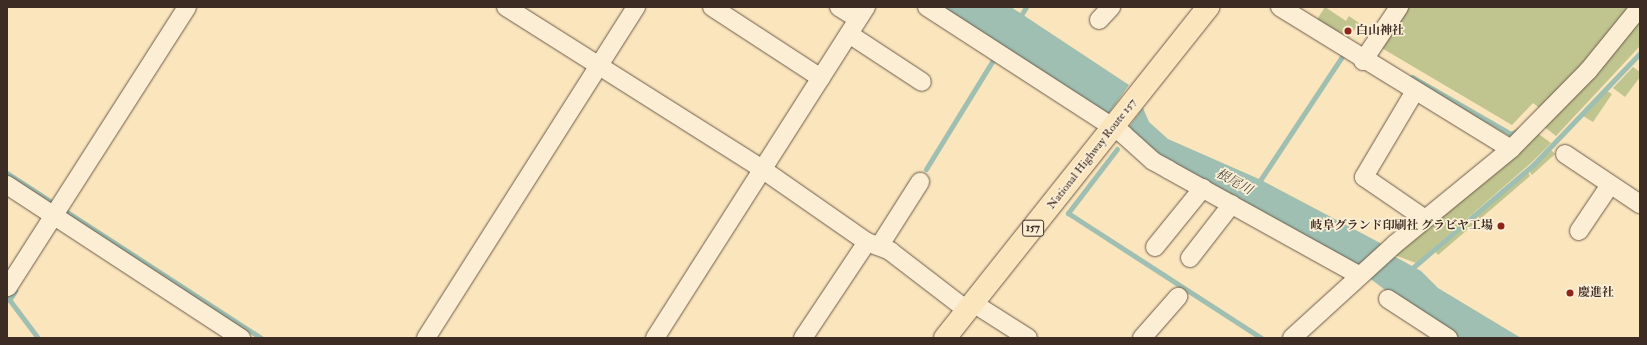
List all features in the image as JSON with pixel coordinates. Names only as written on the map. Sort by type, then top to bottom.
[{"type":"highway","name":"National Highway Route 157","points":[[946,338],[1208,7]]},
{"type":"street","points":[[8,288],[188,7]]},
{"type":"street","points":[[506,7],[598,67],[762,169],[970,307],[1028,338]]},
{"type":"street","points":[[427,338],[636,7]]},
{"type":"street","points":[[712,7],[821,78]]},
{"type":"street","points":[[839,7],[858,20],[922,82]]},
{"type":"street","points":[[927,7],[998,53],[1122,116],[1153,161],[1360,276]]},
{"type":"street","points":[[1280,7],[1363,61],[1416,91],[1511,149]]},
{"type":"street","points":[[1363,61],[1399,7]]},
{"type":"street","points":[[1292,338],[1425,219],[1511,149],[1588,71],[1640,7]]},
{"type":"street","points":[[656,338],[858,20]]},
{"type":"street","points":[[1416,91],[1364,177],[1425,219]]},
{"type":"street","points":[[1565,154],[1640,204]]},
{"type":"street","points":[[803,338],[920,182]]},
{"type":"street","points":[[7,184],[241,338]]},
{"type":"street","points":[[1579,230],[1610,185]]},
{"type":"street","points":[[1156,247],[1203,188]]},
{"type":"street","points":[[1190,258],[1232,204]]},
{"type":"street","points":[[1142,338],[1178,297]]},
{"type":"street","points":[[1388,299],[1448,338]]},
{"type":"green space","points":[[1325,7],[1346,21],[1349,16],[1359,23],[1347,41],[1316,21]]},
{"type":"green space","points":[[1407,7],[1629,7],[1545,112],[1533,103],[1512,125],[1380,47]]},
{"type":"green space","points":[[1640,11],[1640,46],[1556,136],[1542,125]]},
{"type":"green space","points":[[1633,67],[1640,72],[1640,77],[1625,97],[1613,88]]},
{"type":"green space","points":[[1607,91],[1612,94],[1593,122],[1583,116]]},
{"type":"green space","points":[[1536,132],[1551,143],[1531,163],[1416,263],[1392,254]]},
{"type":"green space","points":[[1551,150],[1555,154],[1532,175],[1529,171]]},
{"type":"green space","points":[[1528,172],[1530,176],[1438,255],[1435,251]]},
{"type":"water","points":[[943,7],[1011,7],[1129,85],[1106,117]]},
{"type":"water","name":"根尾川","points":[[1143,108],[1149,122],[1168,139],[1259,179],[1384,245],[1359,269],[1171,167],[1126,131]]},
{"type":"water","points":[[1392,255],[1421,271],[1438,288],[1521,338],[1459,338],[1393,296],[1368,277]]},
{"type":"waterway","points":[[1018,20],[1026,7]]},
{"type":"waterway","points":[[1410,270],[1533,165],[1640,53]]},
{"type":"waterway","points":[[926,169],[996,55]]},
{"type":"waterway","name":"根尾川","points":[[1257,185],[1343,55]]},
{"type":"waterway","points":[[1412,77],[1511,134],[1519,130]]},
{"type":"waterway","points":[[1117,149],[1068,213],[1261,338]]},
{"type":"waterway","points":[[7,173],[261,338]]},
{"type":"waterway","points":[[9,300],[15,291]]},
{"type":"waterway","points":[[8,298],[38,338]]},
{"type":"place","name":"白山神社","points":[[1348,31]]},
{"type":"place","name":"岐阜グランド印刷社 グラビヤ工場","points":[[1501,226]]},
{"type":"place","name":"慶進社","points":[[1570,293]]}]
